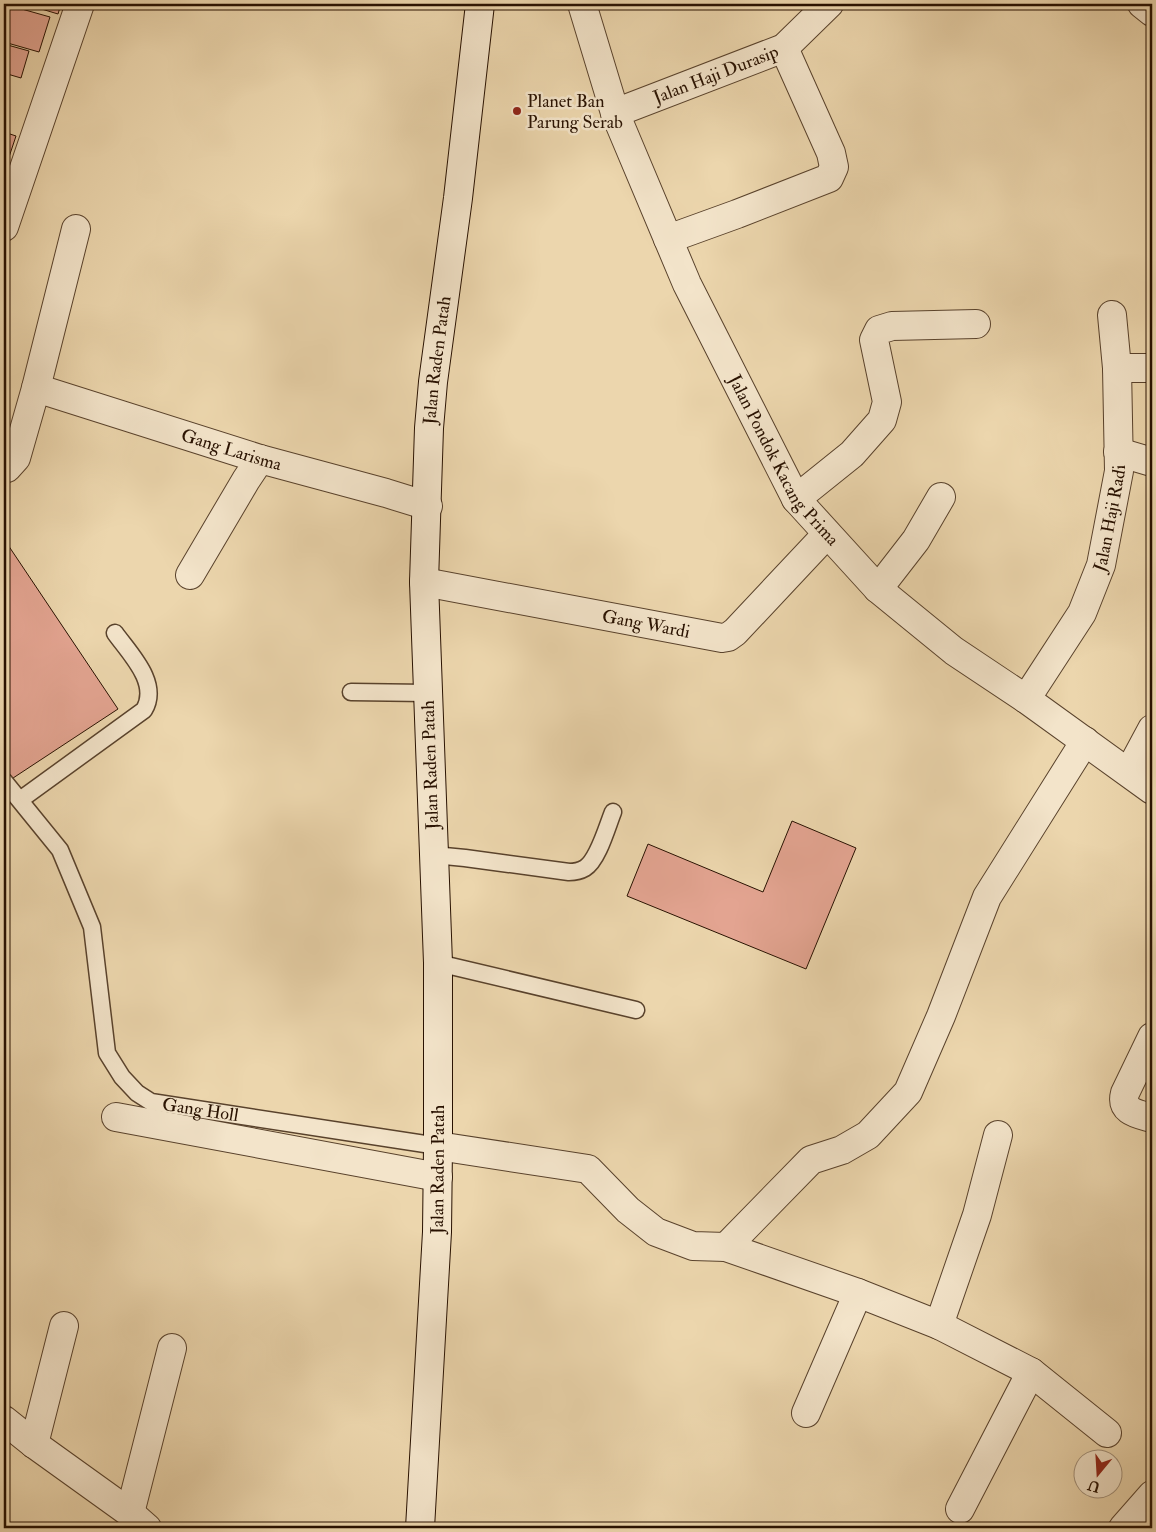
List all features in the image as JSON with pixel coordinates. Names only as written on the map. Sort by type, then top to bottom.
[{"type":"street","points":[[4,228],[80,4]]},
{"type":"street","name":"Jalan Raden Patah","points":[[420,1528],[438,1177],[438,963],[424,582],[428,506],[429,428],[433,382],[458,198],[480,4]]},
{"type":"street","name":"Jalan Pondok Kacang Prima","points":[[582,4],[615,113],[687,284],[796,499],[878,589],[954,651],[1026,699],[1152,790]]},
{"type":"street","name":"Jalan Haji Durasip","points":[[615,113],[784,48],[829,4]]},
{"type":"street","points":[[1142,4],[1152,12]]},
{"type":"street","points":[[668,239],[738,214],[828,178],[834,167],[831,153],[784,48]]},
{"type":"street","points":[[4,469],[16,458],[36,388],[76,229]]},
{"type":"street","name":"Jalan Haji Radi","points":[[1026,699],[1082,613],[1101,565],[1119,471],[1117,368],[1112,315]]},
{"type":"street","points":[[796,499],[852,454],[882,420],[887,402],[874,340],[879,330],[892,326],[976,324]]},
{"type":"street","points":[[1117,368],[1152,368]]},
{"type":"street","name":"Gang Larisma","points":[[36,388],[260,459],[428,506]]},
{"type":"street","points":[[1118,452],[1152,462]]},
{"type":"street","points":[[190,575],[260,459]]},
{"type":"street","points":[[878,589],[916,540],[942,497]]},
{"type":"street","name":"Gang Wardi","points":[[424,582],[722,638],[728,637],[735,632],[827,534]]},
{"type":"street","points":[[1129,772],[1152,728]]},
{"type":"street","points":[[726,1247],[811,1160],[842,1150],[868,1134],[908,1092],[941,1016],[987,897],[1085,741]]},
{"type":"street","points":[[1152,1037],[1123,1099],[1126,1107],[1132,1112],[1152,1118]]},
{"type":"street","name":"Gang Holl","points":[[116,1117],[438,1177]]},
{"type":"street","points":[[939,1325],[977,1215],[998,1136]]},
{"type":"street","points":[[438,1146],[588,1169],[618,1201],[656,1232],[693,1246],[726,1247],[858,1293],[939,1325],[1031,1372],[1107,1433]]},
{"type":"street","points":[[806,1413],[858,1293]]},
{"type":"street","points":[[34,1444],[64,1326]]},
{"type":"street","points":[[4,1423],[142,1524],[172,1348]]},
{"type":"street","points":[[960,1509],[1031,1372]]},
{"type":"street","points":[[1123,1528],[1152,1495]]},
{"type":"street","points":[[1151,1528],[1152,1523]]},
{"type":"lane","points":[[20,800],[144,710],[148,704],[150,693],[143,672],[115,633]]},
{"type":"lane","points":[[351,692],[427,693]]},
{"type":"lane","name":"Gang Holl","points":[[4,781],[60,850],[92,928],[107,1053],[122,1077],[137,1093],[151,1102],[438,1146]]},
{"type":"lane","points":[[434,855],[569,872],[577,871],[586,868],[594,859],[613,812]]},
{"type":"lane","points":[[438,963],[636,1010]]},
{"type":"building","points":[[4,4],[50,17],[39,52],[4,42]]},
{"type":"building","points":[[25,4],[61,4],[58,14]]},
{"type":"building","points":[[4,44],[29,51],[21,78],[4,73]]},
{"type":"building","points":[[4,132],[16,136],[4,172]]},
{"type":"building","points":[[4,539],[118,709],[7,782],[4,776]]},
{"type":"building","points":[[792,821],[856,848],[806,969],[627,896],[648,844],[763,892]]},
{"type":"place","name":"Planet Ban Parung Serab","points":[[517,111]]}]
